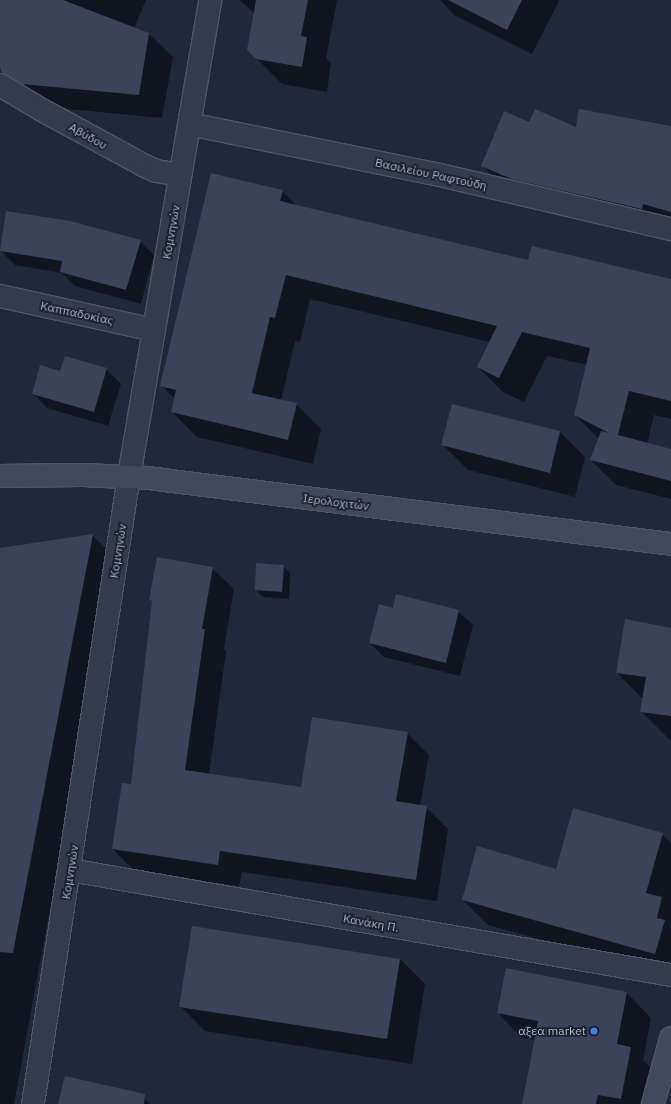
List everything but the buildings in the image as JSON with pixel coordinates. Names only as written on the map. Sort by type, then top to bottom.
[{"type":"street","name":"Κομνηνών","points":[[33,1104],[70,870],[129,476],[210,0]]},
{"type":"street","name":"Αβύδου","points":[[0,85],[145,166],[156,171],[180,175]]},
{"type":"street","name":"Βασιλείου Ραφτούδη","points":[[189,124],[440,175],[671,230]]},
{"type":"street","name":"Καππαδοκίας","points":[[0,296],[153,330]]},
{"type":"street","name":"Ιερολοχιτών","points":[[0,476],[129,476],[671,544]]},
{"type":"street","name":"Κανάκη Π.","points":[[70,870],[671,975]]},
{"type":"street","points":[[653,1104],[667,1067],[671,1038]]},
{"type":"place","name":"αξεα market","points":[[594,1031]]}]
